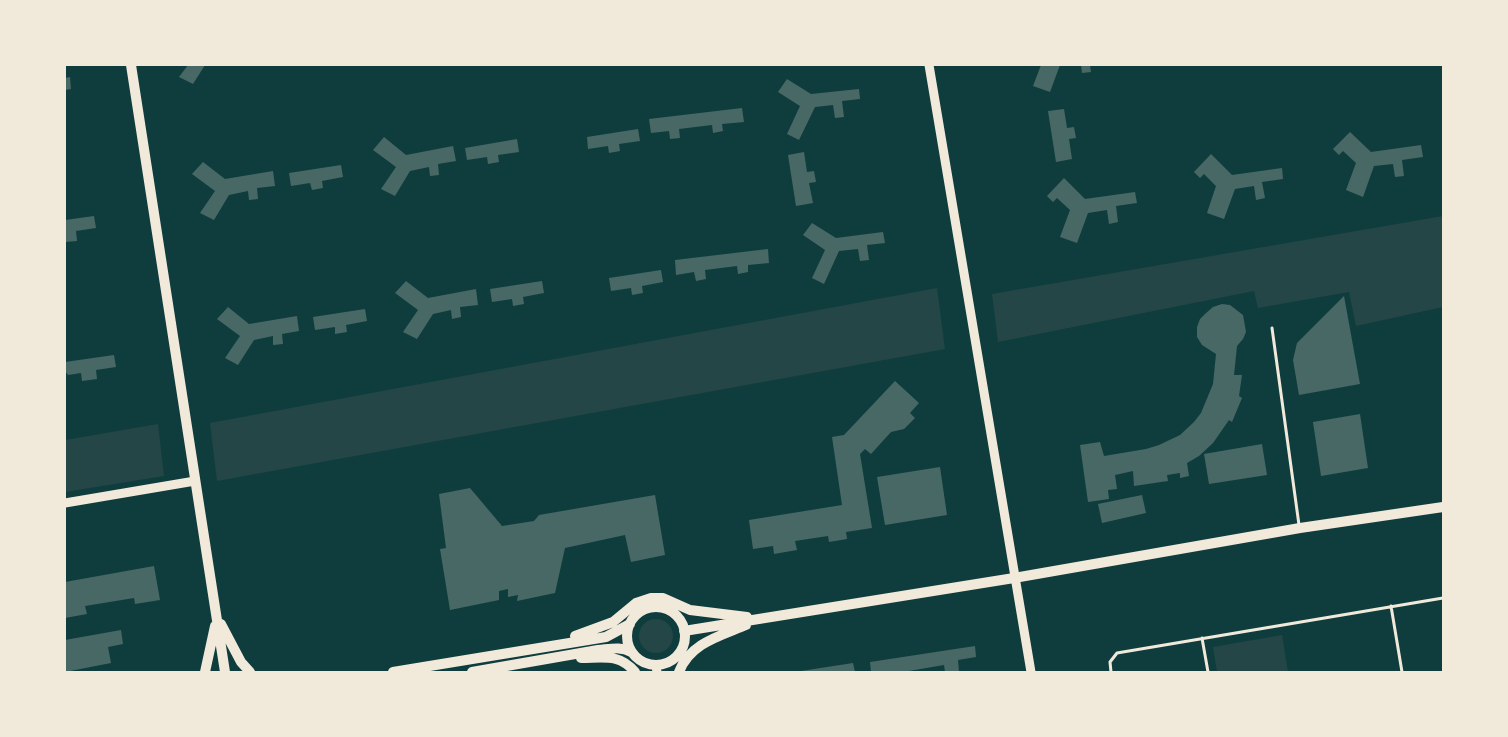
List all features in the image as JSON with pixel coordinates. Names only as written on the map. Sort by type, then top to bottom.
[{"type":"main road","points":[[130,65],[225,672]]},
{"type":"main road","points":[[684,631],[1014,578],[1300,528],[1443,507]]},
{"type":"main road","points":[[539,648],[600,628],[613,622],[636,603],[650,598],[662,598],[690,610],[760,619]]},
{"type":"main road","points":[[653,607],[672,612],[679,618],[684,631],[684,645],[680,653],[673,660],[656,669],[638,660],[628,643],[627,634],[635,616],[643,610],[653,607]]},
{"type":"main road","points":[[205,672],[217,618]]},
{"type":"main road","points":[[217,618],[241,662],[250,672]]},
{"type":"main road","points":[[678,672],[690,652],[701,644],[760,619]]},
{"type":"main road","points":[[393,672],[606,637],[630,624]]},
{"type":"main road","points":[[472,672],[619,648],[632,652]]},
{"type":"main road","points":[[540,660],[615,658],[624,661],[635,672]]},
{"type":"street","points":[[929,65],[1031,672]]},
{"type":"street","points":[[65,503],[195,481]]},
{"type":"lane","points":[[1272,328],[1300,528]]},
{"type":"lane","points":[[1111,672],[1110,662],[1116,653],[1443,598]]},
{"type":"lane","points":[[1391,606],[1402,672]]},
{"type":"lane","points":[[1202,638],[1208,672]]},
{"type":"shaded area","points":[[1443,216],[1443,307],[1356,326],[1349,292],[1258,308],[1254,291],[998,342],[992,294]]},
{"type":"shaded area","points":[[937,288],[945,349],[217,481],[210,423]]},
{"type":"shaded area","points":[[158,424],[164,476],[65,492],[65,440]]},
{"type":"shaded area","points":[[656,619],[668,624],[673,636],[668,648],[656,653],[644,648],[639,636],[644,624]]},
{"type":"shaded area","points":[[1282,635],[1288,672],[1217,672],[1213,647]]},
{"type":"building","points":[[188,65],[205,65],[193,84],[179,77]]},
{"type":"building","points":[[1041,65],[1060,65],[1050,92],[1033,86]]},
{"type":"building","points":[[1081,65],[1090,65],[1091,72],[1082,73]]},
{"type":"building","points":[[70,77],[71,89],[65,90],[65,78]]},
{"type":"building","points":[[787,79],[811,94],[859,89],[860,99],[842,101],[844,117],[835,118],[833,105],[815,107],[799,140],[787,134],[800,106],[778,92]]},
{"type":"building","points":[[742,108],[744,122],[722,124],[723,131],[713,133],[712,125],[679,129],[680,138],[670,139],[669,131],[651,133],[649,119]]},
{"type":"building","points":[[1064,109],[1067,128],[1074,127],[1076,138],[1069,139],[1072,159],[1056,162],[1048,111]]},
{"type":"building","points":[[638,129],[640,141],[619,144],[620,151],[609,153],[608,146],[588,149],[587,137]]},
{"type":"building","points":[[1350,132],[1371,152],[1421,145],[1423,157],[1402,160],[1404,176],[1395,177],[1393,164],[1374,166],[1363,197],[1346,190],[1356,163],[1343,151],[1339,155],[1333,149]]},
{"type":"building","points":[[384,137],[406,155],[453,146],[456,161],[438,164],[439,175],[430,176],[429,167],[410,171],[395,196],[381,189],[396,167],[373,150]]},
{"type":"building","points":[[517,139],[519,152],[498,155],[499,162],[488,164],[487,157],[467,160],[465,148]]},
{"type":"building","points":[[804,152],[807,172],[814,171],[816,182],[809,183],[813,203],[796,206],[788,155]]},
{"type":"building","points":[[1211,154],[1232,175],[1282,168],[1283,179],[1262,182],[1265,198],[1256,200],[1254,186],[1235,189],[1224,219],[1207,213],[1216,186],[1204,174],[1200,178],[1194,172]]},
{"type":"building","points":[[203,162],[225,179],[273,171],[275,186],[257,188],[258,199],[249,200],[248,191],[229,195],[214,220],[200,213],[215,191],[192,174]]},
{"type":"building","points":[[341,165],[343,177],[322,181],[323,188],[312,190],[310,183],[291,186],[289,173]]},
{"type":"building","points":[[1064,178],[1085,199],[1135,192],[1137,203],[1116,206],[1118,222],[1109,224],[1107,210],[1088,213],[1077,243],[1060,237],[1070,210],[1057,198],[1053,202],[1047,196]]},
{"type":"building","points":[[94,216],[96,228],[76,231],[77,241],[65,242],[65,220]]},
{"type":"building","points":[[812,223],[836,238],[883,232],[885,243],[867,245],[869,260],[860,261],[858,249],[839,251],[824,284],[812,278],[825,250],[803,235]]},
{"type":"building","points":[[768,249],[769,263],[748,265],[748,272],[738,274],[737,266],[705,270],[706,279],[696,281],[694,272],[676,275],[675,260]]},
{"type":"building","points":[[661,270],[663,282],[642,286],[643,293],[632,295],[631,288],[611,291],[609,278]]},
{"type":"building","points":[[406,281],[428,298],[476,289],[478,305],[460,307],[461,317],[452,319],[451,310],[433,314],[417,339],[403,332],[418,310],[395,293]]},
{"type":"building","points":[[542,281],[544,293],[523,297],[524,304],[513,306],[512,299],[492,302],[490,289]]},
{"type":"building","points":[[1344,296],[1360,384],[1299,395],[1293,360],[1297,343]]},
{"type":"building","points":[[1222,304],[1230,305],[1243,315],[1246,332],[1237,346],[1234,375],[1242,375],[1239,396],[1242,398],[1232,422],[1229,420],[1213,443],[1199,456],[1187,463],[1189,476],[1180,478],[1180,473],[1167,475],[1168,481],[1134,486],[1133,471],[1115,475],[1117,489],[1108,490],[1109,499],[1088,502],[1080,445],[1100,442],[1104,456],[1146,449],[1180,435],[1201,413],[1213,384],[1216,354],[1202,345],[1197,337],[1197,327],[1200,319],[1205,314],[1213,307]]},
{"type":"building","points":[[228,307],[249,324],[297,316],[299,331],[282,334],[283,344],[273,345],[273,336],[254,340],[238,365],[225,358],[240,336],[217,319]]},
{"type":"building","points":[[365,309],[367,321],[346,325],[347,332],[335,334],[335,327],[315,330],[313,317]]},
{"type":"building","points":[[114,355],[116,367],[96,370],[97,379],[82,381],[81,373],[68,375],[65,371],[65,362]]},
{"type":"building","points":[[895,381],[919,403],[910,413],[915,418],[904,429],[891,432],[871,454],[865,449],[860,454],[872,528],[846,532],[847,539],[829,542],[828,536],[795,541],[797,550],[774,554],[773,546],[753,549],[749,520],[842,505],[832,437],[844,435]]},
{"type":"building","points":[[1360,414],[1368,468],[1321,476],[1313,422]]},
{"type":"building","points":[[1262,444],[1267,475],[1209,484],[1204,454]]},
{"type":"building","points":[[940,467],[947,515],[885,525],[877,477]]},
{"type":"building","points":[[470,488],[502,526],[534,521],[539,515],[655,495],[665,555],[631,562],[625,535],[565,548],[555,593],[517,601],[518,595],[508,597],[508,589],[499,591],[499,600],[450,610],[440,549],[446,548],[439,494]]},
{"type":"building","points":[[1142,495],[1146,513],[1102,523],[1098,504]]},
{"type":"building","points":[[154,566],[160,600],[135,604],[134,598],[85,606],[87,614],[65,618],[65,582]]},
{"type":"building","points":[[121,630],[123,644],[108,647],[111,663],[65,672],[65,640]]},
{"type":"building","points":[[975,646],[976,657],[958,660],[959,672],[945,672],[944,665],[903,672],[871,672],[870,662]]},
{"type":"building","points":[[853,663],[855,672],[801,672],[801,671]]}]
